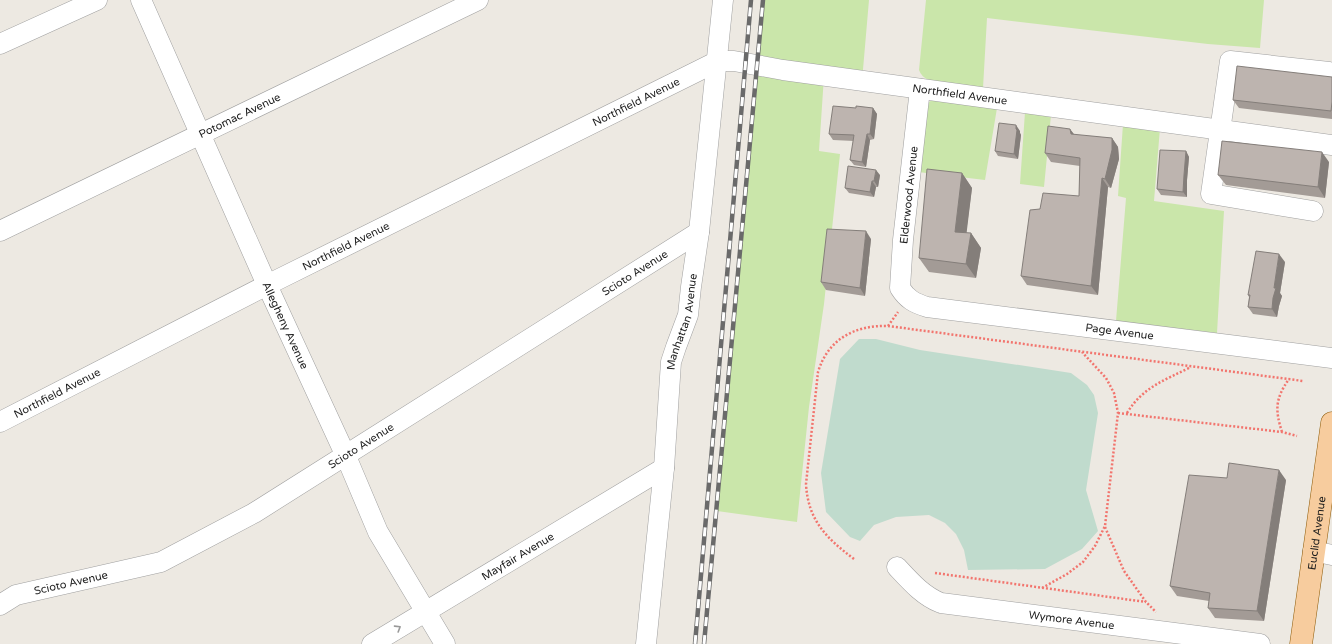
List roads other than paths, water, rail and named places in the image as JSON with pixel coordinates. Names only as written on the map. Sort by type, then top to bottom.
[{"type":"main road","name":"Euclid Avenue","points":[[1301,644],[1323,553],[1332,428]]},
{"type":"street","points":[[0,44],[97,0]]},
{"type":"street","name":"Allegheny Avenue","points":[[140,0],[266,285],[345,454],[378,532],[445,644]]},
{"type":"street","name":"Potomac Avenue","points":[[0,231],[478,0]]},
{"type":"street","name":"Manhattan Avenue","points":[[646,644],[664,468],[671,362],[688,315],[718,61],[723,0]]},
{"type":"street","name":"Northfield Avenue","points":[[0,422],[266,285],[718,61],[734,61],[783,70],[1332,145]]},
{"type":"street","points":[[1313,211],[1211,194],[1230,61],[1329,72]]},
{"type":"street","name":"Elderwood Avenue","points":[[904,304],[900,288],[903,240],[920,89]]},
{"type":"street","name":"Scioto Avenue","points":[[0,605],[16,595],[161,562],[254,512],[699,232]]},
{"type":"street","name":"Page Avenue","points":[[904,304],[917,304],[927,307],[1332,358]]},
{"type":"street","name":"Mayfair Avenue","points":[[372,644],[664,468]]},
{"type":"street","name":"Wymore Avenue","points":[[897,567],[926,595],[941,603],[1185,639],[1260,644]]},
{"type":"railway","points":[[695,644],[751,0]]},
{"type":"railway","points":[[704,644],[763,0]]}]
